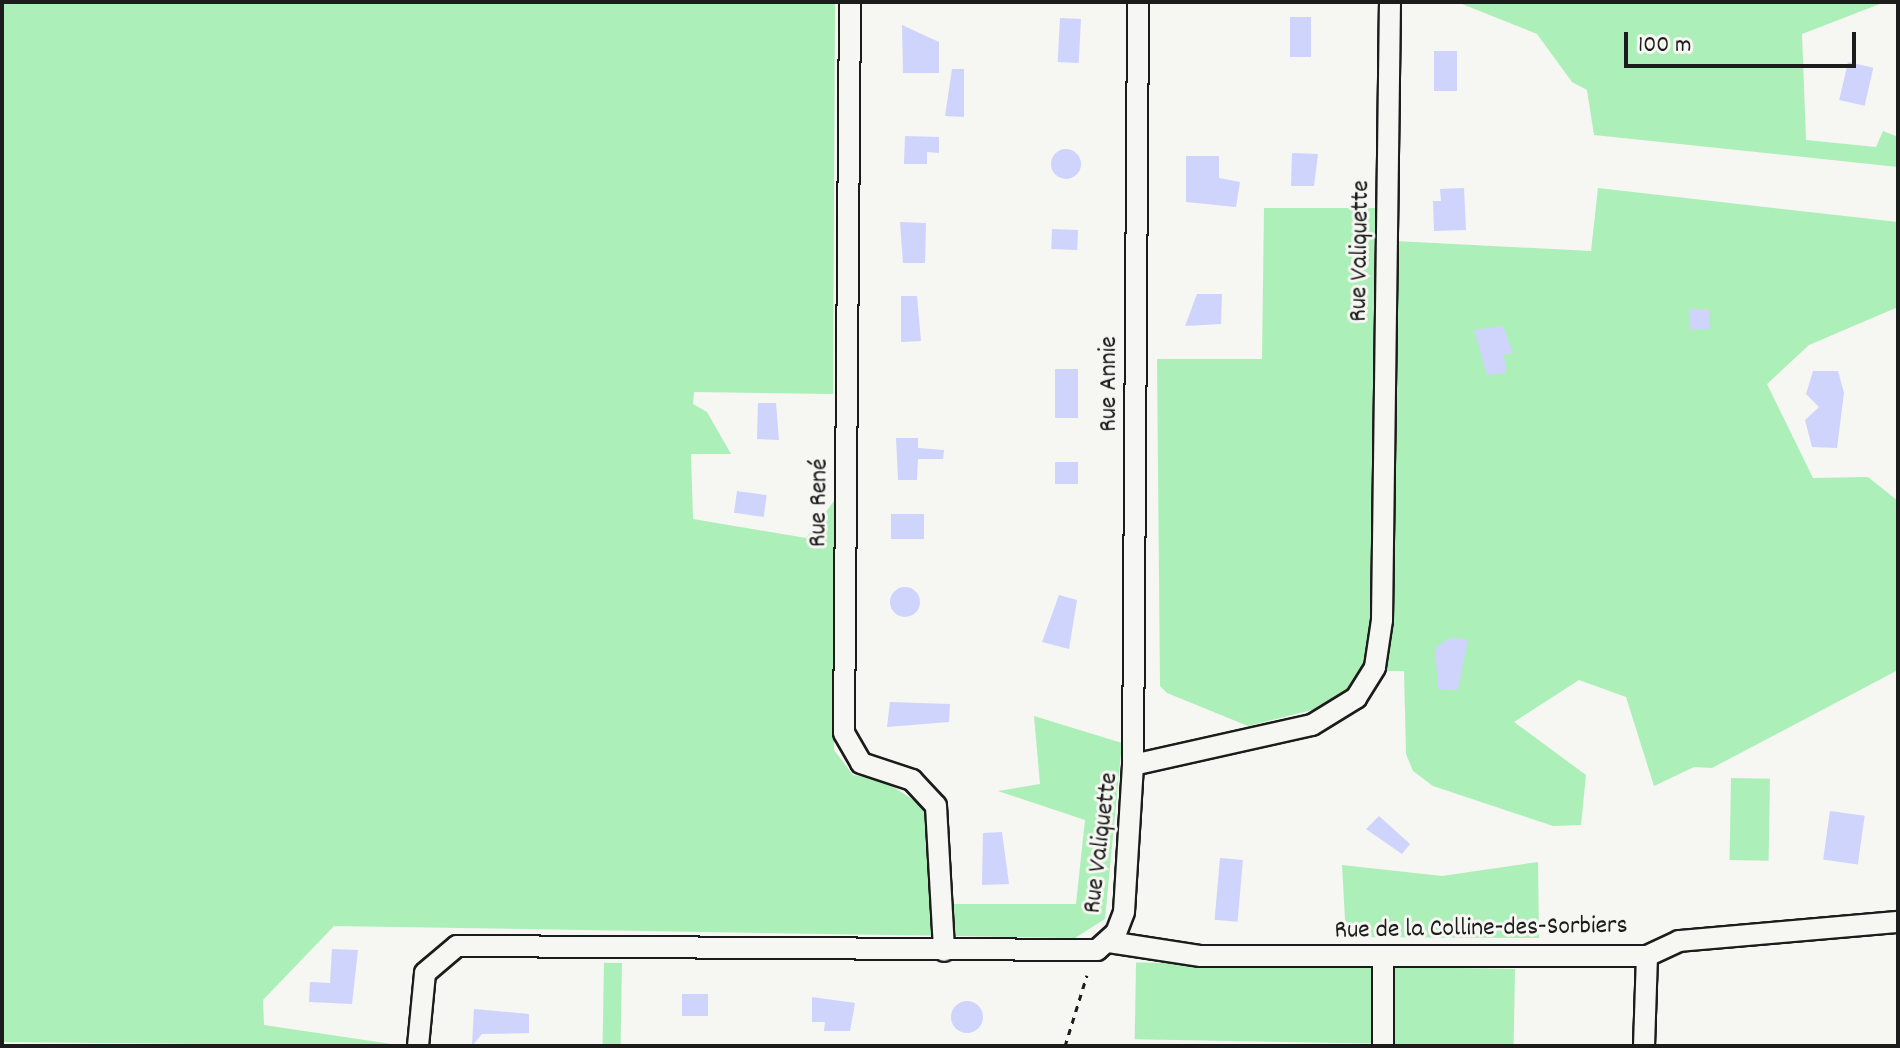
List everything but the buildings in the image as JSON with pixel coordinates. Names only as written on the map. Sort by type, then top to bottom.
[{"type":"street","name":"Rue René","points":[[850,2],[844,733],[855,758],[912,780],[936,806],[944,951]]},
{"type":"street","name":"Rue Annie","points":[[1133,765],[1138,2]]},
{"type":"street","name":"Rue Valiquette","points":[[418,1046],[425,973],[457,946],[1079,955],[1109,942],[1124,912],[1133,765],[1312,725],[1348,706],[1375,667],[1382,620],[1390,2]]},
{"type":"street","name":"Rue de la Colline-des-Sorbiers","points":[[1109,942],[1201,956],[1647,956],[1679,941],[1898,922]]},
{"type":"street","points":[[1644,1046],[1647,956]]},
{"type":"street","points":[[1383,957],[1383,1046]]},
{"type":"path","points":[[1065,1046],[1087,975]]},
{"type":"green space","points":[[2,2],[835,2],[833,394],[694,392],[693,404],[707,412],[731,454],[691,454],[693,519],[806,538],[834,501],[834,750],[853,775],[883,780],[924,807],[932,827],[932,904],[1076,904],[1085,820],[998,791],[1040,784],[1034,716],[1122,743],[1105,919],[1075,938],[334,926],[263,1000],[264,1025],[405,1046],[2,1042]]},
{"type":"green space","points":[[1457,2],[1885,2],[1802,34],[1806,140],[1876,147],[1883,131],[1898,137],[1898,167],[1594,135],[1587,90],[1572,82],[1537,34]]},
{"type":"green space","points":[[1598,188],[1898,222],[1898,307],[1809,345],[1767,384],[1813,478],[1868,477],[1898,501],[1898,670],[1712,768],[1694,767],[1654,786],[1626,697],[1579,680],[1514,722],[1586,775],[1581,825],[1553,826],[1433,786],[1413,771],[1406,754],[1404,671],[1362,671],[1336,704],[1248,726],[1167,693],[1160,686],[1157,359],[1262,359],[1264,208],[1376,208],[1376,240],[1591,251]]},
{"type":"green space","points":[[1731,778],[1770,779],[1769,861],[1730,860]]},
{"type":"green space","points":[[1538,862],[1539,938],[1346,937],[1342,865],[1442,876]]},
{"type":"green space","points":[[1136,962],[1515,969],[1514,1046],[1135,1039]]},
{"type":"green space","points":[[604,963],[622,963],[621,1046],[603,1046]]}]
